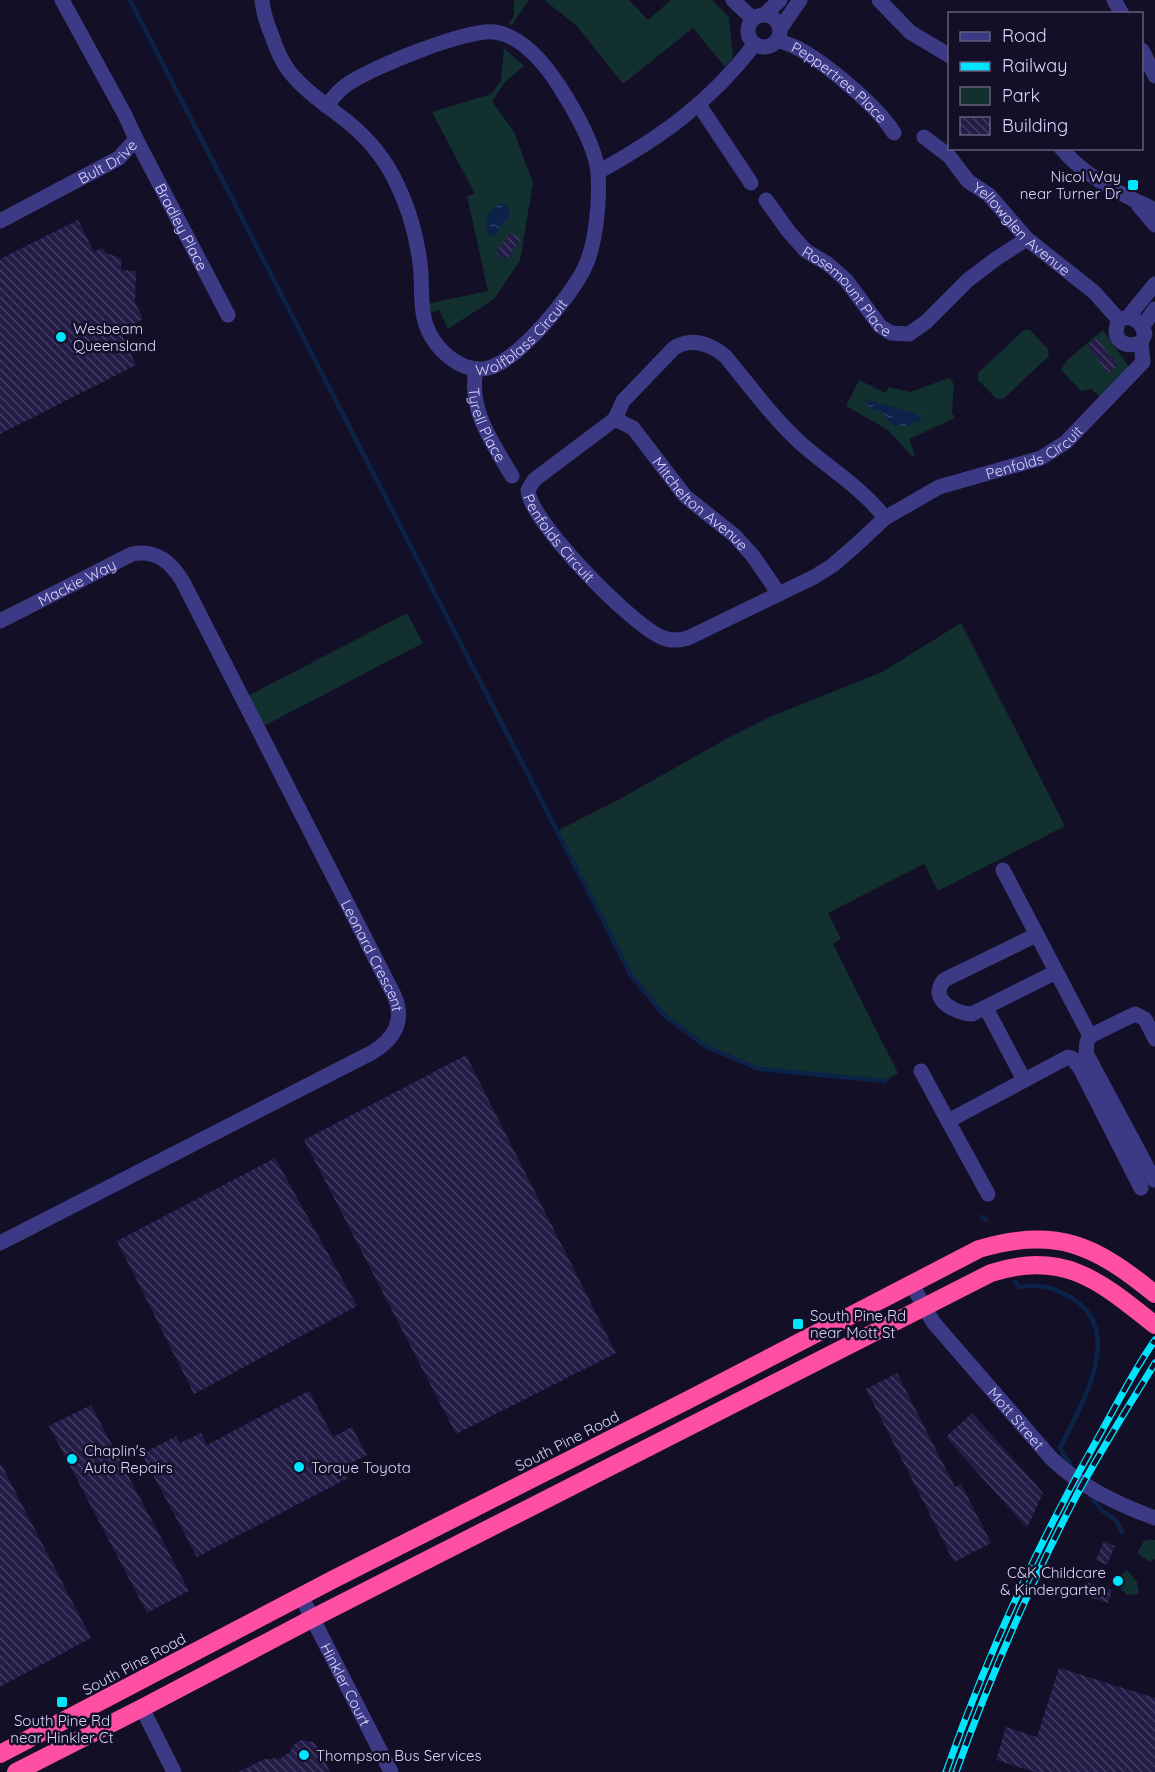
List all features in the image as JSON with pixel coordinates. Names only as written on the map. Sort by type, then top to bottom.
[{"type":"highway","name":"South Pine Road","points":[[0,1754],[301,1596],[688,1400],[979,1249],[1010,1241],[1049,1239],[1094,1251],[1155,1294]]},
{"type":"highway","points":[[16,1772],[991,1273],[1021,1265],[1044,1265],[1073,1270],[1104,1285],[1155,1325]]},
{"type":"street","name":"Bult Drive","points":[[0,221],[118,158],[136,139],[62,0]]},
{"type":"street","name":"Wolfblass Circuit","points":[[262,0],[266,22],[292,76],[307,91],[365,136],[386,163],[402,193],[414,230],[420,266],[421,311],[438,346],[461,366],[476,369],[490,368],[504,361],[530,340],[575,284],[590,253],[594,232],[598,172]]},
{"type":"street","points":[[733,0],[759,17],[775,19],[779,34]]},
{"type":"street","points":[[780,0],[748,29],[751,40],[755,44],[768,46],[779,34],[798,3]]},
{"type":"street","points":[[879,0],[910,32],[948,55]]},
{"type":"street","points":[[326,106],[344,86],[395,61],[468,34],[482,32],[505,34],[532,53],[557,82],[578,119],[598,172],[666,132],[723,82],[755,44]]},
{"type":"street","name":"Peppertree Place","points":[[779,34],[826,67],[885,118],[894,133]]},
{"type":"street","points":[[1143,52],[1155,76]]},
{"type":"street","points":[[699,105],[751,183]]},
{"type":"street","name":"Yellowglen Avenue","points":[[924,137],[949,156],[968,182],[989,195],[1027,239],[1124,318]]},
{"type":"street","name":"Bradley Place","points":[[136,139],[228,315]]},
{"type":"street","points":[[1063,150],[1082,170],[1136,201],[1147,204],[1155,211]]},
{"type":"street","name":"Rosemount Place","points":[[766,200],[806,251],[828,264],[846,280],[880,326],[891,333],[909,334],[918,328],[969,280],[997,258],[1027,239]]},
{"type":"street","points":[[1136,201],[1155,225]]},
{"type":"street","points":[[1155,284],[1115,328],[1117,337],[1124,344],[1132,346],[1146,335],[1155,309]]},
{"type":"street","points":[[1124,318],[1136,319],[1146,335]]},
{"type":"street","name":"Penfolds Circuit","points":[[885,518],[862,492],[805,447],[725,356],[716,348],[706,344],[687,343],[674,348],[623,401],[615,419],[534,480],[528,490],[530,502],[565,550],[591,579],[651,632],[669,640],[680,641],[814,577],[833,565],[885,518],[939,487],[1041,458],[1066,442],[1143,362],[1146,335]]},
{"type":"street","name":"Tyrell Place","points":[[476,369],[474,395],[478,415],[512,476]]},
{"type":"street","name":"Mitchelton Avenue","points":[[615,419],[633,428],[685,496],[735,536],[753,556],[779,594]]},
{"type":"street","name":"Mackie Way","points":[[0,621],[126,556],[139,553],[154,554]]},
{"type":"street","name":"Leonard Crescent","points":[[0,1243],[373,1052],[389,1040],[398,1021],[394,994],[183,582],[168,563],[154,554]]},
{"type":"street","points":[[1003,870],[1090,1036]]},
{"type":"street","points":[[1036,934],[944,980],[940,985],[939,994],[942,1002],[962,1013],[972,1014],[1056,972]]},
{"type":"street","points":[[986,1008],[1024,1080]]},
{"type":"street","points":[[1148,1184],[1080,1068],[1079,1055],[1090,1036],[1135,1014],[1145,1019],[1155,1039]]},
{"type":"street","points":[[948,1121],[1068,1057],[1079,1055]]},
{"type":"street","points":[[921,1071],[988,1194]]},
{"type":"street","name":"Mott Street","points":[[911,1283],[923,1306],[943,1334],[1065,1472],[1100,1494],[1155,1518]]},
{"type":"street","name":"Hinkler Court","points":[[301,1596],[391,1772]]},
{"type":"street","points":[[142,1708],[174,1772]]},
{"type":"green space","points":[[514,0],[529,0],[512,25],[508,24],[514,16]]},
{"type":"green space","points":[[544,0],[629,0],[648,20],[671,0],[712,0],[729,17],[733,58],[725,67],[693,28],[623,84],[577,26]]},
{"type":"green space","points":[[504,48],[524,66],[506,81],[492,101],[514,132],[533,183],[520,261],[494,299],[448,329],[439,310],[423,315],[421,305],[488,291],[467,196],[475,194],[432,112],[491,94],[501,81]]},
{"type":"green space","points":[[1024,330],[1030,330],[1048,349],[1049,356],[1003,399],[997,399],[978,380],[978,373]]},
{"type":"green space","points":[[1103,330],[1129,367],[1100,397],[1091,389],[1081,391],[1061,370],[1067,360]]},
{"type":"green space","points":[[949,378],[954,384],[952,413],[955,418],[909,439],[915,455],[912,456],[888,430],[846,406],[859,380],[885,393],[889,387],[910,392]]},
{"type":"green space","points":[[407,613],[423,643],[258,729],[242,699]]},
{"type":"green space","points":[[961,623],[1065,826],[938,891],[924,864],[828,913],[841,939],[833,944],[898,1073],[885,1081],[759,1069],[705,1046],[665,1016],[633,978],[557,831],[772,716],[882,672]]},
{"type":"green space","points":[[1155,1540],[1155,1559],[1150,1562],[1137,1553],[1144,1541]]},
{"type":"green space","points":[[1127,1570],[1137,1582],[1139,1594],[1127,1595],[1119,1587],[1116,1579]]},
{"type":"water","points":[[502,204],[508,207],[511,215],[495,236],[491,236],[488,233],[487,218],[493,208]]},
{"type":"water","points":[[868,400],[922,415],[920,422],[915,421],[901,427],[896,426],[882,411],[866,407]]},
{"type":"building","name":"Wesbeam Queensland","points":[[78,220],[94,252],[103,248],[106,253],[121,258],[121,270],[136,271],[135,302],[143,319],[120,331],[136,365],[0,434],[0,259]]},
{"type":"building","points":[[510,232],[521,239],[507,260],[496,253]]},
{"type":"building","points":[[1097,338],[1118,366],[1108,373],[1087,345]]},
{"type":"building","points":[[466,1055],[616,1353],[456,1434],[304,1140]]},
{"type":"building","points":[[275,1158],[357,1306],[194,1394],[117,1241]]},
{"type":"building","points":[[897,1373],[955,1487],[961,1484],[991,1543],[954,1562],[866,1389]]},
{"type":"building","points":[[309,1391],[333,1437],[352,1427],[367,1455],[343,1467],[348,1478],[197,1557],[142,1454],[176,1436],[180,1443],[201,1433],[207,1445]]},
{"type":"building","points":[[91,1405],[189,1591],[147,1613],[49,1426]]},
{"type":"building","points":[[972,1413],[1043,1493],[1027,1528],[946,1437]]},
{"type":"building","points":[[0,1462],[91,1638],[0,1687]]},
{"type":"building","points":[[1104,1541],[1115,1546],[1107,1565],[1096,1560]]},
{"type":"building","points":[[1088,1582],[1112,1590],[1108,1603],[1084,1595]]},
{"type":"building","points":[[1059,1668],[1155,1698],[1155,1772],[1035,1772],[996,1760],[1006,1727],[1037,1737]]},
{"type":"building","name":"Thompson Bus Services","points":[[302,1740],[313,1742],[330,1772],[238,1772],[265,1759],[281,1758]]},
{"type":"waterway","points":[[130,0],[631,975],[665,1016],[705,1046],[759,1069],[885,1081]]},
{"type":"waterway","points":[[982,1217],[986,1220]]},
{"type":"waterway","points":[[1015,1282],[1019,1287],[1046,1287],[1072,1298],[1088,1313],[1096,1330],[1098,1350],[1094,1370],[1078,1412],[1060,1448],[1072,1468]]},
{"type":"waterway","points":[[1090,1495],[1101,1510],[1116,1520],[1122,1532]]},
{"type":"railway","points":[[946,1772],[998,1639],[1037,1553],[1128,1383],[1155,1340]]},
{"type":"railway","points":[[956,1772],[1010,1636],[1055,1537],[1112,1433],[1155,1363]]},
{"type":"place","name":"Nicol Way near Turner Dr","points":[[1133,185]]},
{"type":"place","name":"Wesbeam Queensland","points":[[61,337]]},
{"type":"place","name":"South Pine Rd near Mott St","points":[[798,1324]]},
{"type":"place","name":"Chaplin's Auto Repairs","points":[[72,1459]]},
{"type":"place","name":"Torque Toyota","points":[[299,1467]]},
{"type":"place","name":"C&K Childcare & Kindergarten","points":[[1118,1581]]},
{"type":"place","name":"South Pine Rd near Hinkler Ct","points":[[62,1702]]},
{"type":"place","name":"Thompson Bus Services","points":[[304,1755]]}]
